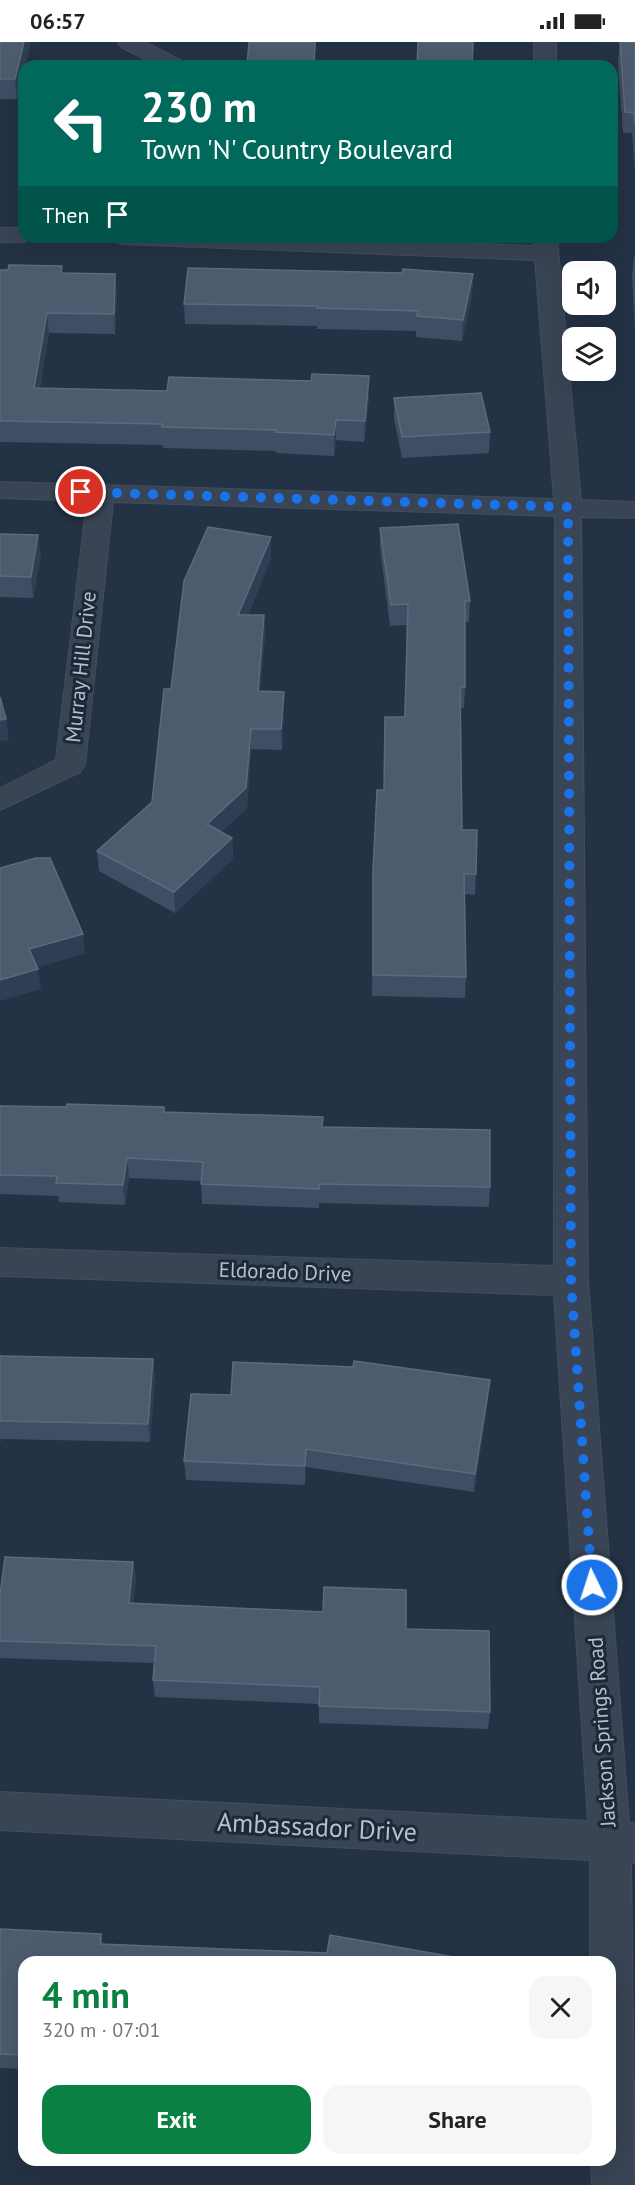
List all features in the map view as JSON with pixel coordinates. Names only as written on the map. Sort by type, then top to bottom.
[{"type":"street","points":[[129,42],[163,60]]},
{"type":"street","points":[[545,42],[545,60]]},
{"type":"street","points":[[0,235],[18,235]]},
{"type":"street","points":[[443,243],[545,245]]},
{"type":"street","name":"Jackson Springs Road","points":[[545,245],[568,507],[571,1281],[622,1842],[616,2099]]},
{"type":"street","points":[[0,490],[635,510]]},
{"type":"street","name":"Murray Hill Drive","points":[[0,800],[70,765],[101,492]]},
{"type":"street","name":"Eldorado Drive","points":[[0,1262],[571,1281]]},
{"type":"street","name":"Ambassador Drive","points":[[0,1811],[622,1842]]},
{"type":"street","name":"Jackson Springs Road","points":[[614,2166],[614,2185]]},
{"type":"building","points":[[0,42],[24,42],[15,79],[0,79]]},
{"type":"building","points":[[249,42],[315,42],[314,60],[248,60]]},
{"type":"building","points":[[418,42],[473,42],[472,60],[417,60]]},
{"type":"building","points":[[620,42],[635,42],[635,125],[634,113],[625,112]]},
{"type":"building","points":[[9,265],[62,266],[61,273],[115,274],[114,314],[47,313],[34,388],[167,391],[169,377],[311,381],[312,374],[369,376],[365,421],[336,420],[334,435],[275,432],[276,430],[162,427],[162,424],[0,421],[0,270],[8,270]]},
{"type":"building","points":[[188,268],[402,273],[403,269],[473,274],[463,320],[417,316],[418,311],[317,308],[317,306],[184,304]]},
{"type":"building","points":[[481,393],[490,432],[402,437],[394,398]]},
{"type":"building","points":[[458,524],[470,601],[465,601],[465,687],[460,687],[462,830],[477,830],[476,874],[464,874],[466,977],[373,975],[373,871],[377,790],[384,790],[385,717],[405,717],[408,604],[391,605],[380,528]]},
{"type":"building","points":[[208,527],[271,537],[238,615],[264,615],[258,691],[284,692],[281,729],[251,729],[246,788],[207,824],[232,838],[174,892],[97,851],[152,802],[164,689],[171,689],[184,581]]},
{"type":"building","points":[[0,534],[38,535],[31,577],[0,576]]},
{"type":"building","points":[[0,697],[6,719],[0,720]]},
{"type":"building","points":[[36,858],[50,858],[83,934],[29,949],[38,969],[0,980],[0,868]]},
{"type":"building","points":[[67,1104],[164,1107],[164,1112],[323,1117],[322,1127],[490,1130],[490,1187],[319,1184],[319,1189],[201,1184],[203,1162],[127,1158],[123,1185],[56,1183],[57,1176],[0,1175],[0,1106],[66,1107]]},
{"type":"building","points":[[0,1356],[153,1359],[148,1424],[0,1421]]},
{"type":"building","points":[[354,1361],[490,1380],[475,1474],[306,1449],[305,1466],[184,1461],[191,1394],[231,1395],[233,1362],[353,1367]]},
{"type":"building","points":[[5,1557],[133,1562],[129,1603],[323,1612],[324,1587],[406,1590],[406,1629],[489,1631],[490,1712],[319,1706],[320,1687],[153,1680],[156,1646],[0,1641],[0,1595]]},
{"type":"building","points":[[0,1929],[101,1934],[100,1944],[327,1953],[330,1935],[448,1956],[18,1956],[18,2055],[0,2054]]},
{"type":"route","points":[[81,492],[568,507],[571,1281],[592,1585]]}]
